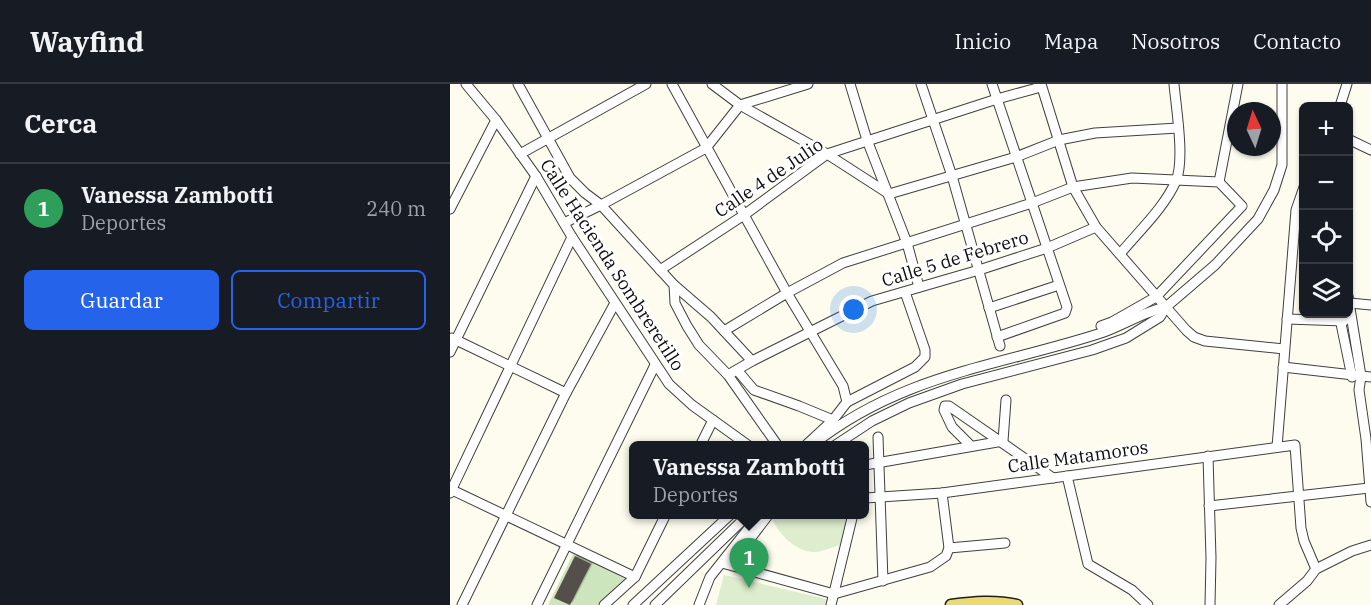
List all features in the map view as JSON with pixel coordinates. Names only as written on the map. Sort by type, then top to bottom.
[{"type":"main road","points":[[951,605],[994,602],[1017,605]]},
{"type":"street","name":"Calle Hacienda Sombreretillo","points":[[465,84],[496,120],[536,176],[572,237],[656,364],[681,396],[742,441]]},
{"type":"street","points":[[518,84],[576,185],[602,205],[674,285],[724,331],[752,361]]},
{"type":"street","points":[[520,154],[646,84]]},
{"type":"street","points":[[672,84],[787,293],[843,386],[847,402]]},
{"type":"street","points":[[712,84],[740,105],[827,154],[889,195]]},
{"type":"street","points":[[767,84],[772,95]]},
{"type":"street","points":[[564,223],[602,205],[706,148],[740,105],[808,84]]},
{"type":"street","points":[[850,84],[867,140],[907,243],[919,287]]},
{"type":"street","points":[[921,84],[952,176],[998,342],[1065,313],[1067,307],[992,84]]},
{"type":"street","points":[[1120,254],[1160,207],[1177,179],[1180,163],[1174,84]]},
{"type":"street","points":[[1219,182],[1238,84]]},
{"type":"street","points":[[842,441],[872,421],[909,403],[962,384],[1092,350],[1126,338],[1160,317],[1166,307],[1215,264],[1258,219],[1274,190],[1282,165],[1282,84]]},
{"type":"street","points":[[1341,102],[1347,84]]},
{"type":"street","points":[[1041,86],[1072,187],[1096,227],[1186,330],[1194,337],[1204,341],[1284,348]]},
{"type":"street","name":"Calle 4 de Julio","points":[[660,270],[744,215],[827,154],[1041,86]]},
{"type":"street","points":[[450,209],[496,120]]},
{"type":"street","points":[[889,195],[1016,157],[1059,140],[1095,133],[1178,128]]},
{"type":"street","points":[[1353,141],[1371,150]]},
{"type":"street","points":[[450,352],[453,338],[536,176]]},
{"type":"street","points":[[724,331],[843,263],[1032,203],[1072,187],[1115,180],[1177,179],[1219,182],[1242,206],[1156,297],[1101,326]]},
{"type":"street","points":[[1277,447],[1296,210],[1299,201]]},
{"type":"street","name":"Calle 5 de Febrero","points":[[733,373],[752,361],[873,301],[1047,248],[1096,227]]},
{"type":"street","points":[[572,237],[451,491],[635,578]]},
{"type":"street","points":[[674,285],[675,303],[699,345],[754,390],[791,402],[833,420]]},
{"type":"street","points":[[989,308],[1059,285]]},
{"type":"street","points":[[810,441],[833,420],[847,402],[915,367],[925,357],[925,350],[905,292]]},
{"type":"street","points":[[1353,300],[1371,304]]},
{"type":"street","points":[[462,605],[566,393],[615,303]]},
{"type":"street","points":[[818,441],[856,414],[892,396],[933,380],[1099,334],[1153,310],[1166,307]]},
{"type":"street","points":[[1287,319],[1314,318]]},
{"type":"street","points":[[1340,318],[1351,374],[1359,390],[1371,502]]},
{"type":"street","points":[[1343,318],[1352,321]]},
{"type":"street","points":[[1352,318],[1366,377],[1359,390]]},
{"type":"street","points":[[453,338],[566,393]]},
{"type":"street","points":[[537,605],[656,364]]},
{"type":"street","points":[[1283,367],[1366,377]]},
{"type":"street","points":[[733,373],[775,441]]},
{"type":"street","points":[[1003,441],[1006,400]]},
{"type":"street","points":[[971,446],[952,427],[944,410],[945,406],[949,406],[1003,441],[1053,478]]},
{"type":"street","points":[[702,441],[713,420]]},
{"type":"street","points":[[878,437],[883,581]]},
{"type":"street","points":[[869,464],[1003,441]]},
{"type":"street","name":"Calle Matamoros","points":[[869,498],[942,492],[1295,445],[1299,494]]},
{"type":"street","points":[[1208,456],[1210,605]]},
{"type":"street","points":[[1067,476],[1086,560],[1090,567],[1132,590],[1148,605]]},
{"type":"street","points":[[1209,506],[1299,494],[1369,488]]},
{"type":"street","points":[[722,562],[834,594],[930,567],[945,556],[949,548],[942,492]]},
{"type":"street","points":[[1299,494],[1304,541],[1316,569]]},
{"type":"street","points":[[604,605],[635,578],[664,519]]},
{"type":"street","points":[[633,605],[726,519]]},
{"type":"street","points":[[655,605],[744,519]]},
{"type":"street","points":[[699,605],[705,587],[756,519]]},
{"type":"street","points":[[722,562],[741,550],[765,519]]},
{"type":"street","points":[[831,605],[852,519]]},
{"type":"street","points":[[949,548],[1005,543]]},
{"type":"street","points":[[1278,605],[1307,581],[1316,569],[1352,551],[1371,545]]},
{"type":"green space","points":[[772,519],[848,519],[840,545],[815,552],[798,548],[776,527]]},
{"type":"green space","points":[[574,552],[627,580],[600,605],[548,605]]},
{"type":"green space","points":[[724,575],[831,600],[830,605],[716,605]]},
{"type":"building","points":[[575,556],[591,564],[570,605],[554,598]]},
{"type":"place","name":"Vanessa Zambotti","points":[[749,588]]}]
